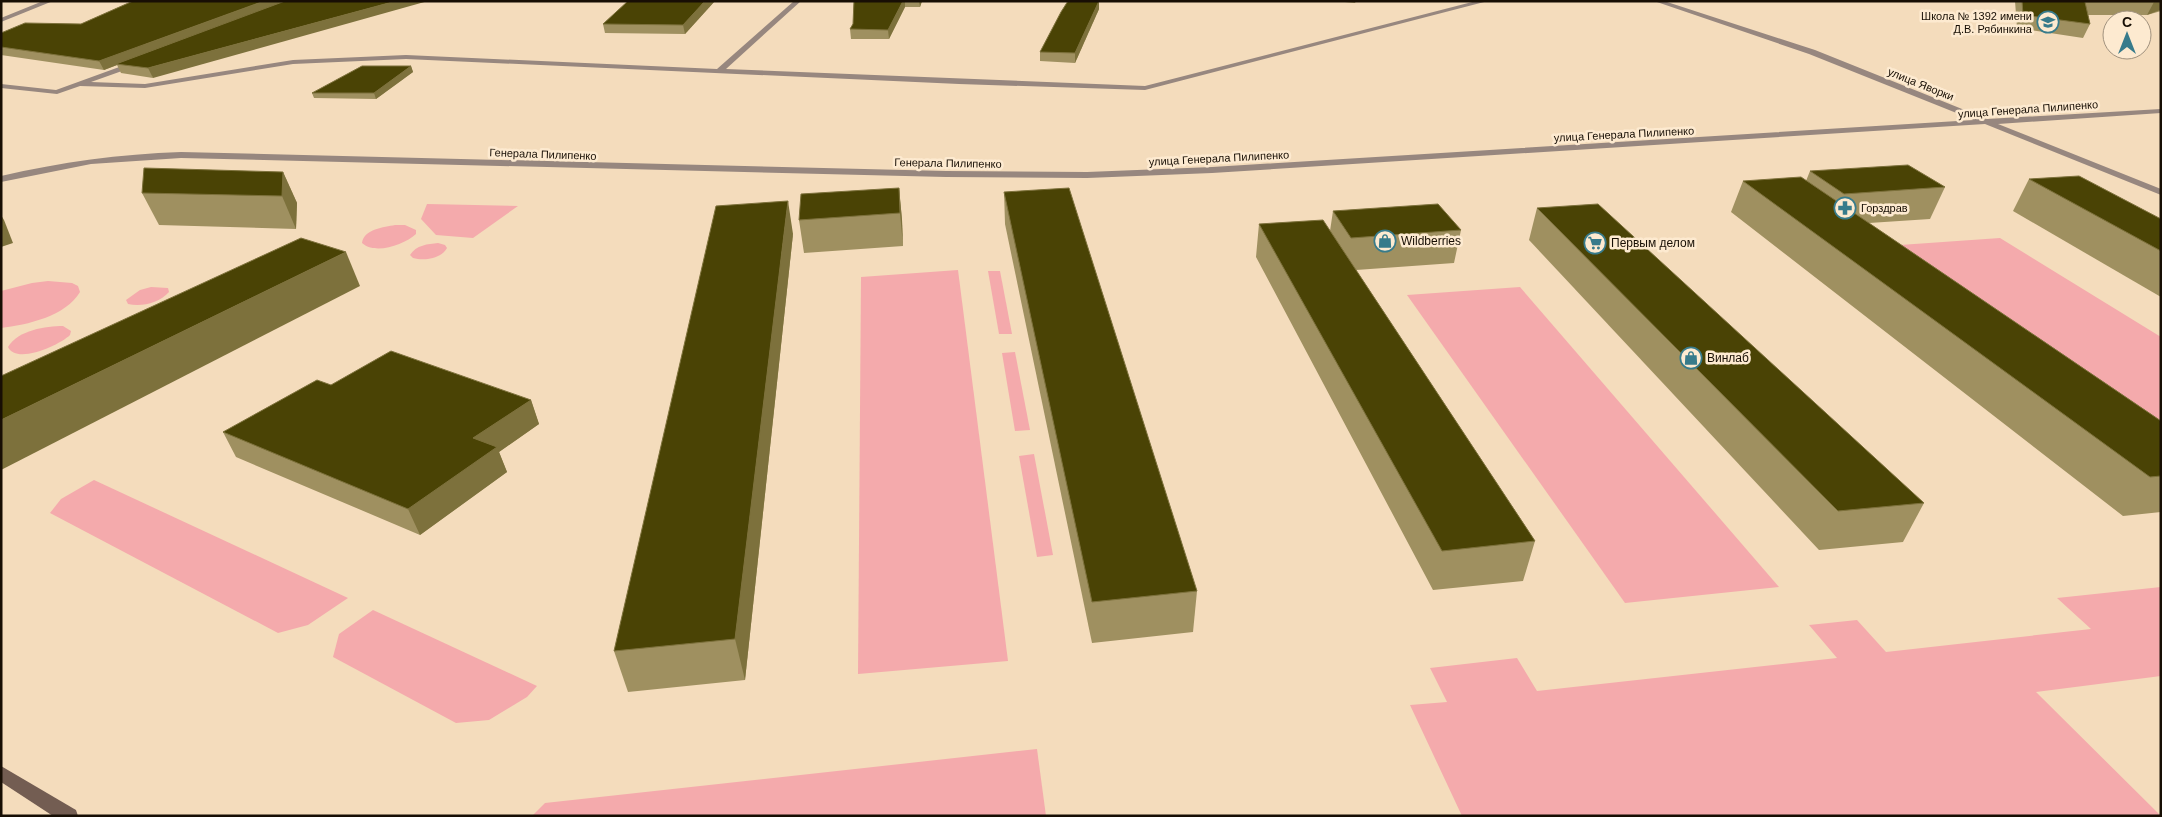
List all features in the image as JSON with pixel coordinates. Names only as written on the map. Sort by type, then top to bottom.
[{"type":"street","points":[[1,20],[50,1]]},
{"type":"street","points":[[719,72],[798,1]]},
{"type":"street","points":[[78,84],[145,86],[294,62],[406,58],[1145,88],[1485,1]]},
{"type":"street","name":"улица Яворки","points":[[1657,1],[1812,52],[2161,192]]},
{"type":"street","points":[[1,86],[57,92],[144,60]]},
{"type":"street","name":"улица Генерала Пилипенко","points":[[1087,175],[1221,170],[2161,111]]},
{"type":"street","name":"Генерала Пилипенко","points":[[1,179],[107,159],[182,155],[946,174],[1087,175]]},
{"type":"street","points":[[1,773],[69,816]]},
{"type":"shaded area","points":[[427,204],[518,206],[473,238],[436,235],[421,219]]},
{"type":"shaded area","points":[[395,225],[405,225],[416,230],[416,234],[404,242],[389,247],[374,248],[362,243],[370,232]]},
{"type":"shaded area","points":[[2000,238],[2161,337],[2161,423],[1900,245]]},
{"type":"shaded area","points":[[438,243],[445,245],[447,248],[437,257],[422,259],[413,258],[410,255],[419,247]]},
{"type":"shaded area","points":[[958,270],[1008,661],[858,674],[861,277]]},
{"type":"shaded area","points":[[988,271],[1000,271],[1012,334],[999,334]]},
{"type":"shaded area","points":[[48,281],[72,283],[78,286],[80,292],[74,300],[56,313],[34,322],[1,328],[1,291]]},
{"type":"shaded area","points":[[151,287],[168,288],[169,292],[160,299],[150,303],[128,304],[126,300],[140,290]]},
{"type":"shaded area","points":[[1520,287],[1779,587],[1625,603],[1407,295]]},
{"type":"shaded area","points":[[63,326],[71,331],[70,335],[57,344],[38,352],[20,354],[13,352],[8,347],[25,333],[41,328]]},
{"type":"shaded area","points":[[1015,352],[1030,430],[1015,431],[1002,353]]},
{"type":"shaded area","points":[[1034,454],[1053,555],[1037,557],[1019,456]]},
{"type":"shaded area","points":[[94,480],[348,598],[308,625],[278,633],[50,513],[61,499]]},
{"type":"shaded area","points":[[2161,587],[2161,676],[2036,692],[2161,816],[1462,816],[1410,705],[1447,702],[1430,668],[1517,658],[1537,691],[1837,658],[1809,625],[1857,620],[1886,652],[2091,629],[2057,598]]},
{"type":"shaded area","points":[[373,610],[537,686],[527,697],[489,720],[456,723],[333,657],[339,634]]},
{"type":"shaded area","points":[[1037,749],[1046,816],[532,816],[545,803]]},
{"type":"building","points":[[133,1],[264,1],[99,61],[1,47],[1,33],[25,23],[81,24]]},
{"type":"building","points":[[285,1],[396,1],[148,68],[116,64]]},
{"type":"building","points":[[628,1],[705,1],[683,25],[603,24]]},
{"type":"building","points":[[854,1],[903,1],[888,30],[850,29],[853,24]]},
{"type":"building","points":[[1068,1],[1099,1],[1075,53],[1040,52],[1061,12]]},
{"type":"building","points":[[2022,1],[2156,1],[2085,2],[2090,24],[2023,15]]},
{"type":"building","points":[[362,66],[411,66],[374,93],[312,93]]},
{"type":"building","points":[[1908,165],[1945,187],[1844,194],[1810,171]]},
{"type":"building","points":[[144,168],[283,172],[282,196],[142,193]]},
{"type":"building","points":[[2079,176],[2161,219],[2161,251],[2029,179]]},
{"type":"building","points":[[1801,177],[2161,421],[2161,476],[2150,477],[1743,181]]},
{"type":"building","points":[[899,188],[900,213],[799,220],[801,194]]},
{"type":"building","points":[[1069,188],[1197,591],[1092,602],[1004,192]]},
{"type":"building","points":[[788,201],[735,639],[614,651],[716,206]]},
{"type":"building","points":[[1438,204],[1461,230],[1351,238],[1333,211]]},
{"type":"building","points":[[1598,204],[1924,503],[1838,511],[1537,208]]},
{"type":"building","points":[[1323,220],[1535,541],[1442,551],[1259,224]]},
{"type":"building","points":[[301,238],[346,252],[1,420],[1,376]]},
{"type":"building","points":[[391,351],[531,400],[473,438],[497,447],[408,509],[223,432],[317,380],[331,385]]},
{"type":"place","name":"Школа № 1392 имени Д.В. Рябинкина","points":[[2048,22]]},
{"type":"place","name":"Горздрав","points":[[1845,208]]},
{"type":"place","name":"Wildberries","points":[[1385,241]]},
{"type":"place","name":"Первым делом","points":[[1595,243]]},
{"type":"place","name":"Винлаб","points":[[1691,358]]}]
